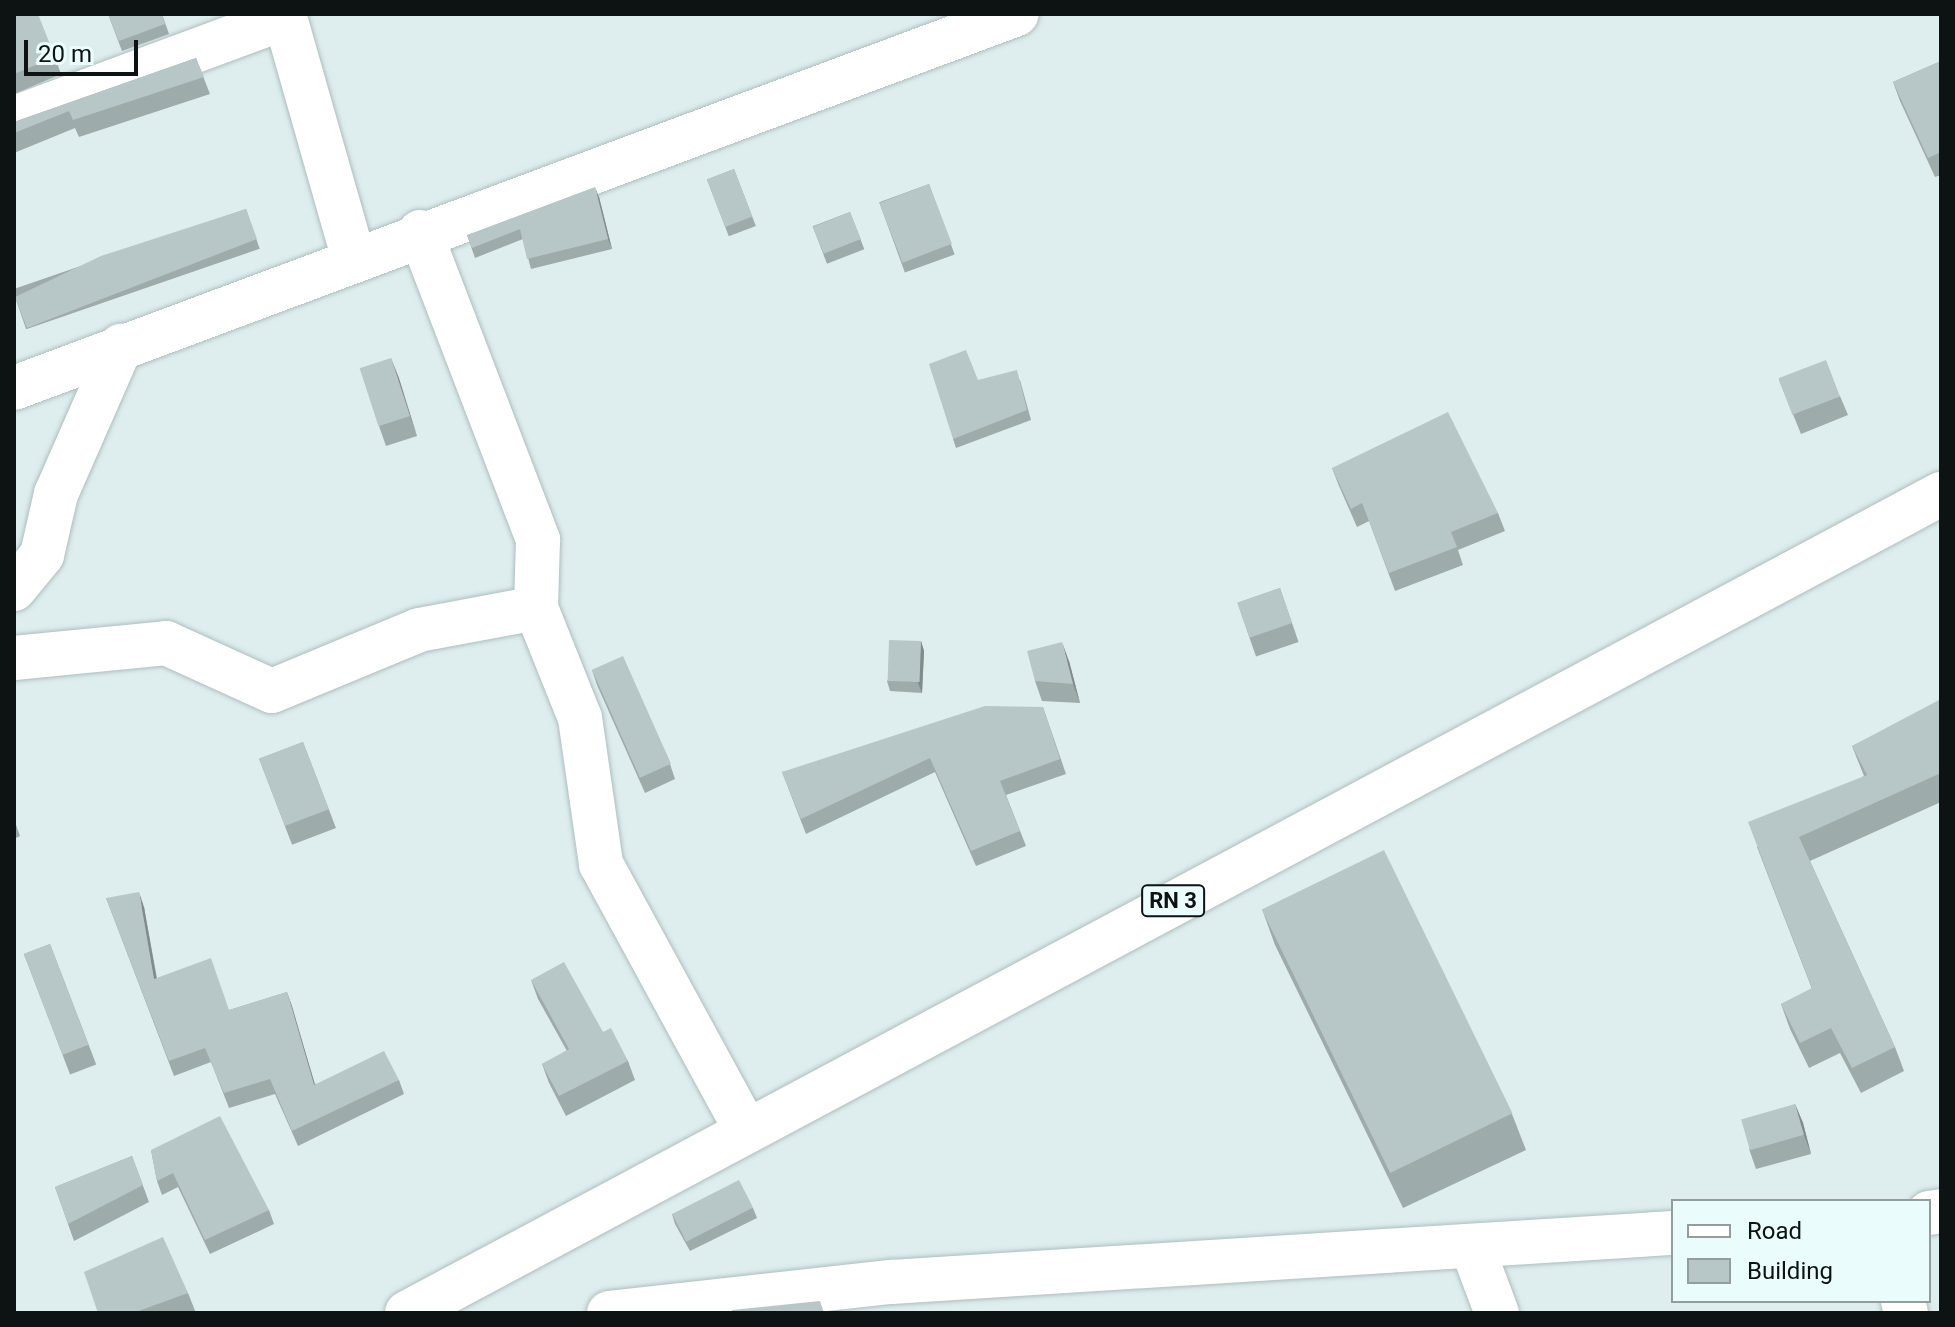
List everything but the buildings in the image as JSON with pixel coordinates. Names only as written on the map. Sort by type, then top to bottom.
[{"type":"main road","points":[[14,388],[353,256],[1017,14]]},
{"type":"main road","points":[[14,118],[284,16],[353,256]]},
{"type":"main road","points":[[420,232],[538,540],[536,608],[580,718],[601,864],[746,1130]]},
{"type":"main road","points":[[14,589],[42,555],[56,494],[121,346]]},
{"type":"main road","name":"RN 3","points":[[429,1308],[746,1130],[1941,494]]},
{"type":"main road","points":[[14,658],[166,643],[272,691],[419,630],[536,608]]},
{"type":"main road","points":[[609,1313],[891,1282],[1671,1233]]},
{"type":"main road","points":[[1472,1247],[1497,1313]]}]
